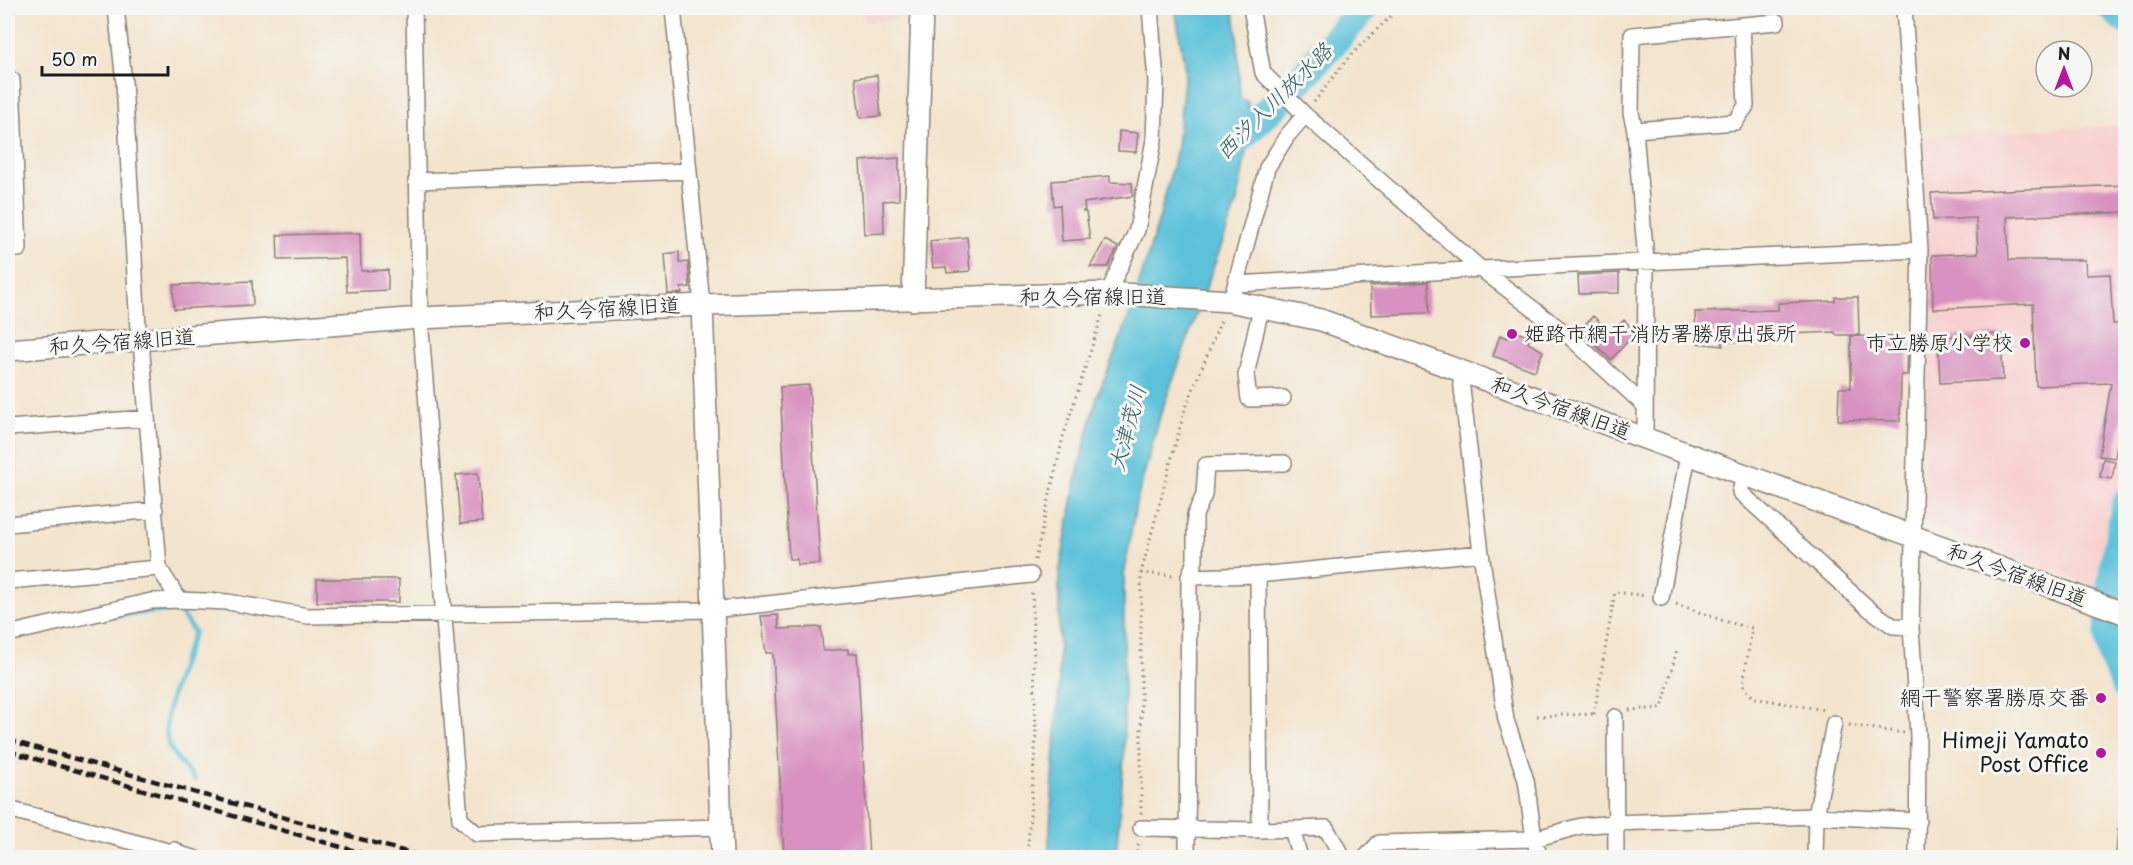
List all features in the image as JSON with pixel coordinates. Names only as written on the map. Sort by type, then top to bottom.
[{"type":"street","points":[[116,8],[124,81],[138,328],[141,341],[159,568],[179,600]]},
{"type":"street","points":[[414,8],[420,318],[446,613],[460,819],[477,834],[720,827]]},
{"type":"street","points":[[673,8],[702,305],[722,858]]},
{"type":"street","points":[[913,300],[922,8]]},
{"type":"street","points":[[1107,293],[1137,230],[1154,140],[1156,81],[1150,8]]},
{"type":"street","points":[[1251,8],[1263,73],[1305,115],[1481,269],[1570,337],[1645,406]]},
{"type":"street","points":[[1904,8],[1920,250],[1911,627],[1918,735],[1917,858]]},
{"type":"street","points":[[1645,439],[1646,261],[1635,130],[1631,113],[1632,35],[1777,22]]},
{"type":"street","points":[[1635,130],[1735,122],[1746,106],[1742,25]]},
{"type":"street","points":[[8,81],[12,80],[19,249],[8,249]]},
{"type":"street","points":[[1305,115],[1287,136],[1267,168],[1233,293],[1481,269],[1920,250]]},
{"type":"street","points":[[416,181],[689,171]]},
{"type":"street","name":"和久今宿線旧道","points":[[8,350],[420,318],[702,305],[1107,293],[1233,293],[1261,308],[1321,320],[2126,614]]},
{"type":"street","points":[[1261,308],[1246,375],[1249,399],[1283,398]]},
{"type":"street","points":[[1460,371],[1481,552],[1506,720],[1526,780],[1539,858]]},
{"type":"street","points":[[8,428],[147,418]]},
{"type":"street","points":[[1661,598],[1688,455]]},
{"type":"street","points":[[1187,858],[1189,577],[1195,560],[1195,515],[1204,495],[1206,465],[1284,463]]},
{"type":"street","points":[[1744,476],[1740,492],[1869,608],[1893,626],[1911,627]]},
{"type":"street","points":[[8,524],[155,510]]},
{"type":"street","points":[[1189,577],[1258,574],[1481,552]]},
{"type":"street","points":[[8,581],[159,568]]},
{"type":"street","points":[[8,634],[151,601],[228,602],[308,616],[712,610],[1032,574]]},
{"type":"street","points":[[1258,574],[1260,830]]},
{"type":"street","points":[[1615,717],[1616,858]]},
{"type":"street","points":[[1815,858],[1815,816],[1834,723]]},
{"type":"street","points":[[8,808],[182,856]]},
{"type":"street","points":[[1365,858],[1379,843],[1534,838],[1581,826],[1614,823],[1815,816],[1918,821]]},
{"type":"street","points":[[1141,828],[1260,830],[1326,828],[1343,858]]},
{"type":"street","points":[[1292,829],[1300,858]]},
{"type":"street","points":[[2124,858],[2126,832]]},
{"type":"lane","points":[[1446,841],[1446,858]]},
{"type":"path","points":[[1305,115],[1348,58],[1399,8]]},
{"type":"path","points":[[1027,858],[1036,736],[1032,574],[1063,437],[1107,293]]},
{"type":"path","points":[[1136,858],[1141,828],[1141,573],[1184,412],[1233,293]]},
{"type":"path","points":[[1141,573],[1189,577]]},
{"type":"path","points":[[1594,714],[1615,592],[1661,598],[1727,622],[1752,628],[1743,685],[1754,698],[1823,708],[1834,723],[1918,735]]},
{"type":"shaded area","points":[[863,8],[905,8],[905,17],[863,23]]},
{"type":"shaded area","name":"市立勝原小学校","points":[[2125,125],[2126,477],[2108,592],[1924,523],[1925,209],[1921,136]]},
{"type":"water","name":"大津茂川","points":[[1175,8],[1233,8],[1237,32],[1240,98],[1248,102],[1249,136],[1237,202],[1161,413],[1136,503],[1124,576],[1124,757],[1116,857],[1048,858],[1059,684],[1059,574],[1077,475],[1097,397],[1128,319],[1160,216],[1177,147],[1185,70]]},
{"type":"building","points":[[877,75],[881,116],[860,118],[855,78]]},
{"type":"building","points":[[1119,131],[1138,133],[1136,152],[1118,151]]},
{"type":"building","points":[[899,158],[899,200],[883,201],[884,233],[864,234],[860,161]]},
{"type":"building","points":[[1110,176],[1110,182],[1132,183],[1133,196],[1084,203],[1085,211],[1082,211],[1086,212],[1090,239],[1062,241],[1060,205],[1054,206],[1052,181]]},
{"type":"building","points":[[2126,185],[2126,212],[2007,217],[2009,260],[2085,260],[2086,275],[2110,274],[2113,324],[2126,323],[2126,394],[2115,458],[2099,456],[2111,383],[2036,386],[2033,304],[1933,309],[1932,255],[1978,253],[1976,218],[1933,220],[1931,193]]},
{"type":"building","points":[[360,233],[361,271],[388,270],[388,290],[347,292],[345,258],[278,260],[277,235]]},
{"type":"building","points":[[967,237],[970,271],[947,273],[946,267],[933,268],[930,241]]},
{"type":"building","points":[[1105,240],[1118,247],[1108,267],[1090,267]]},
{"type":"building","points":[[679,252],[679,263],[688,262],[690,287],[681,288],[682,293],[668,294],[665,254]]},
{"type":"building","points":[[1619,273],[1619,293],[1579,294],[1578,275]]},
{"type":"building","points":[[252,281],[253,305],[174,309],[173,285]]},
{"type":"building","points":[[1428,282],[1429,313],[1371,315],[1370,286]]},
{"type":"building","points":[[1835,297],[1858,297],[1859,335],[1836,335],[1835,332],[1762,335],[1762,341],[1722,342],[1723,346],[1696,343],[1695,312],[1778,310],[1778,303],[1835,301]]},
{"type":"building","points":[[1593,316],[1611,333],[1624,320],[1636,332],[1611,360],[1580,330]]},
{"type":"building","points":[[1511,330],[1530,337],[1528,343],[1543,351],[1535,371],[1493,356],[1500,335],[1508,338]]},
{"type":"building","points":[[2001,334],[2003,380],[1940,383],[1938,337]]},
{"type":"building","points":[[1851,336],[1897,337],[1897,346],[1908,347],[1907,375],[1901,375],[1900,421],[1838,420],[1839,388],[1851,388]]},
{"type":"building","points":[[809,385],[820,564],[797,565],[797,559],[789,559],[780,387]]},
{"type":"building","points":[[2103,459],[2115,461],[2112,479],[2100,477]]},
{"type":"building","points":[[478,473],[482,522],[460,524],[456,475]]},
{"type":"building","points":[[317,579],[399,579],[399,602],[317,602]]},
{"type":"building","points":[[778,615],[779,629],[821,627],[823,651],[848,649],[848,654],[857,653],[869,858],[784,858],[773,653],[766,653],[761,616]]},
{"type":"waterway","name":"西汐入川放水路","points":[[1219,157],[1292,88],[1364,8]]},
{"type":"waterway","points":[[2113,8],[2126,20]]},
{"type":"waterway","points":[[2126,504],[2112,580],[2109,621],[2113,656],[2126,686]]},
{"type":"waterway","points":[[117,615],[179,610],[194,632],[178,674],[166,723],[171,750],[195,780]]},
{"type":"railway","points":[[8,740],[428,858]]},
{"type":"railway","points":[[8,751],[379,858]]},
{"type":"place","name":"姫路市網干消防署勝原出張所","points":[[1512,334]]},
{"type":"place","name":"市立勝原小学校","points":[[2025,343]]},
{"type":"place","name":"網干警察署勝原交番","points":[[2101,698]]},
{"type":"place","name":"Himeji Yamato Post Office","points":[[2101,753]]}]
